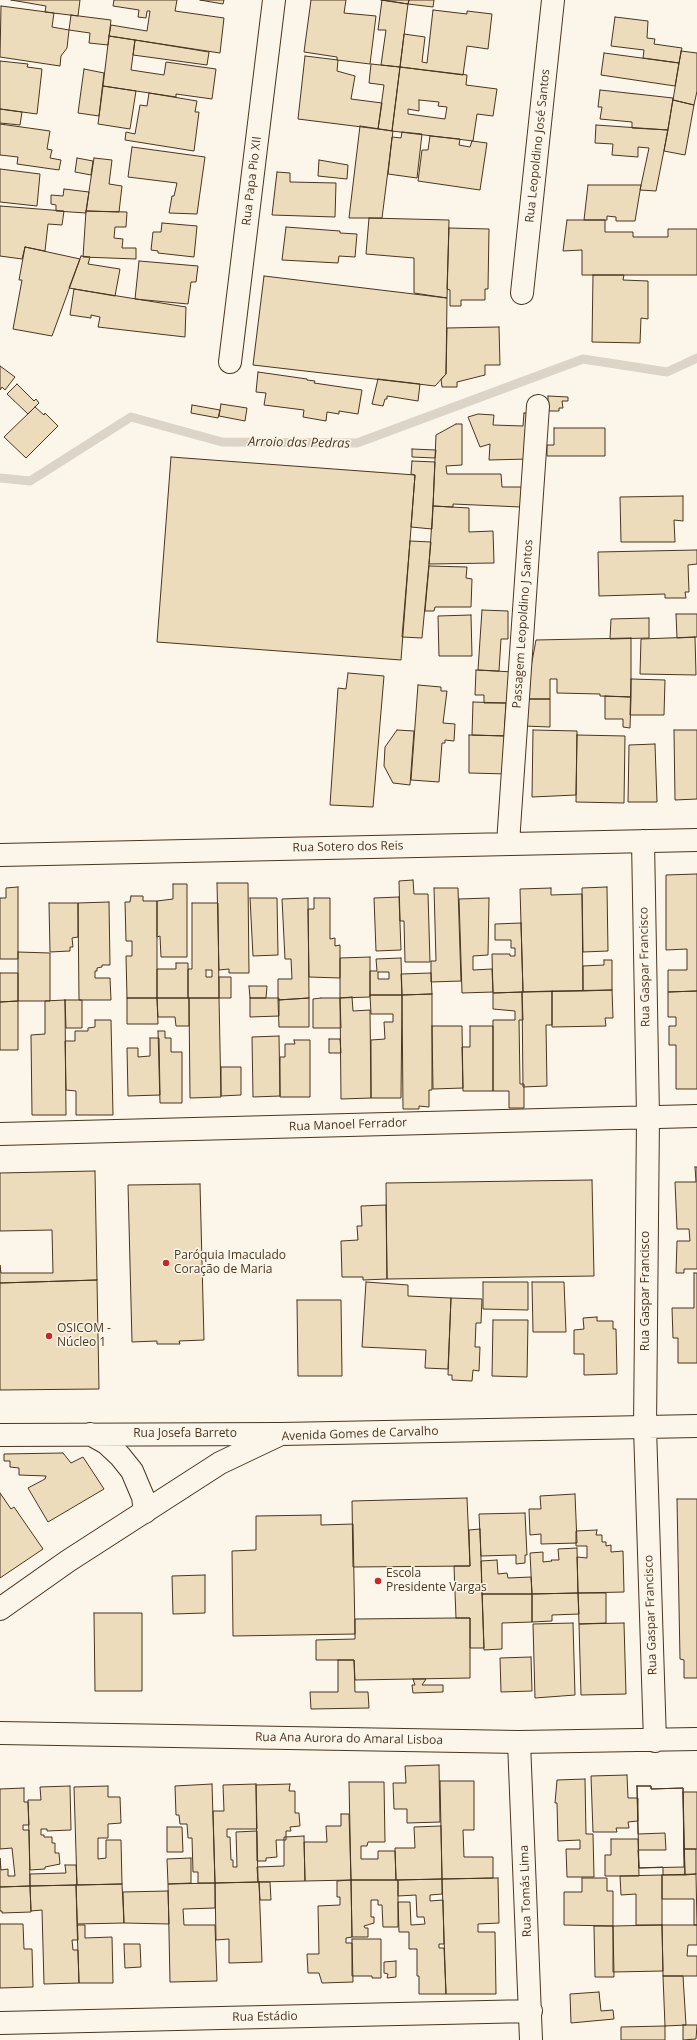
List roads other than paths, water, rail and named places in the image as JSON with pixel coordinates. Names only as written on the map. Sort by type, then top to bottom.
[{"type":"street","name":"Rua Papa Pio XII","points":[[230,362],[274,0]]},
{"type":"street","name":"Rua Leopoldino José Santos","points":[[522,292],[553,0]]},
{"type":"street","name":"Passagem Leopoldino J Santos","points":[[508,843],[538,406]]},
{"type":"street","name":"Rua Sotero dos Reis","points":[[0,855],[697,840]]},
{"type":"street","name":"Rua Gaspar Francisco","points":[[643,841],[648,1117],[645,1428],[654,1741]]},
{"type":"street","name":"Rua Manoel Ferrador","points":[[0,1134],[697,1116]]},
{"type":"street","name":"Avenida Gomes de Carvalho","points":[[0,1609],[68,1561],[220,1463],[281,1434],[697,1426]]},
{"type":"street","points":[[90,1434],[106,1443],[120,1456],[132,1471],[142,1497],[144,1512]]},
{"type":"street","name":"Rua Josefa Barreto","points":[[0,1435],[281,1434]]},
{"type":"street","name":"Rua Ana Aurora do Amaral Lisboa","points":[[0,1733],[519,1742],[654,1741],[697,1739]]},
{"type":"street","name":"Rua Tomás Lima","points":[[519,1742],[531,2040]]},
{"type":"street","name":"Rua Estádio","points":[[0,2023],[531,2011]]},
{"type":"waterway","name":"Arroio das Pedras","points":[[0,478],[30,481],[131,417],[222,442],[357,443],[583,359],[667,372],[697,358]]},
{"type":"place","name":"Paróquia Imaculado Coração de Maria","points":[[166,1263]]},
{"type":"place","name":"OSICOM - Núcleo 1","points":[[49,1336]]},
{"type":"place","name":"Escola Presidente Vargas","points":[[378,1581]]}]
